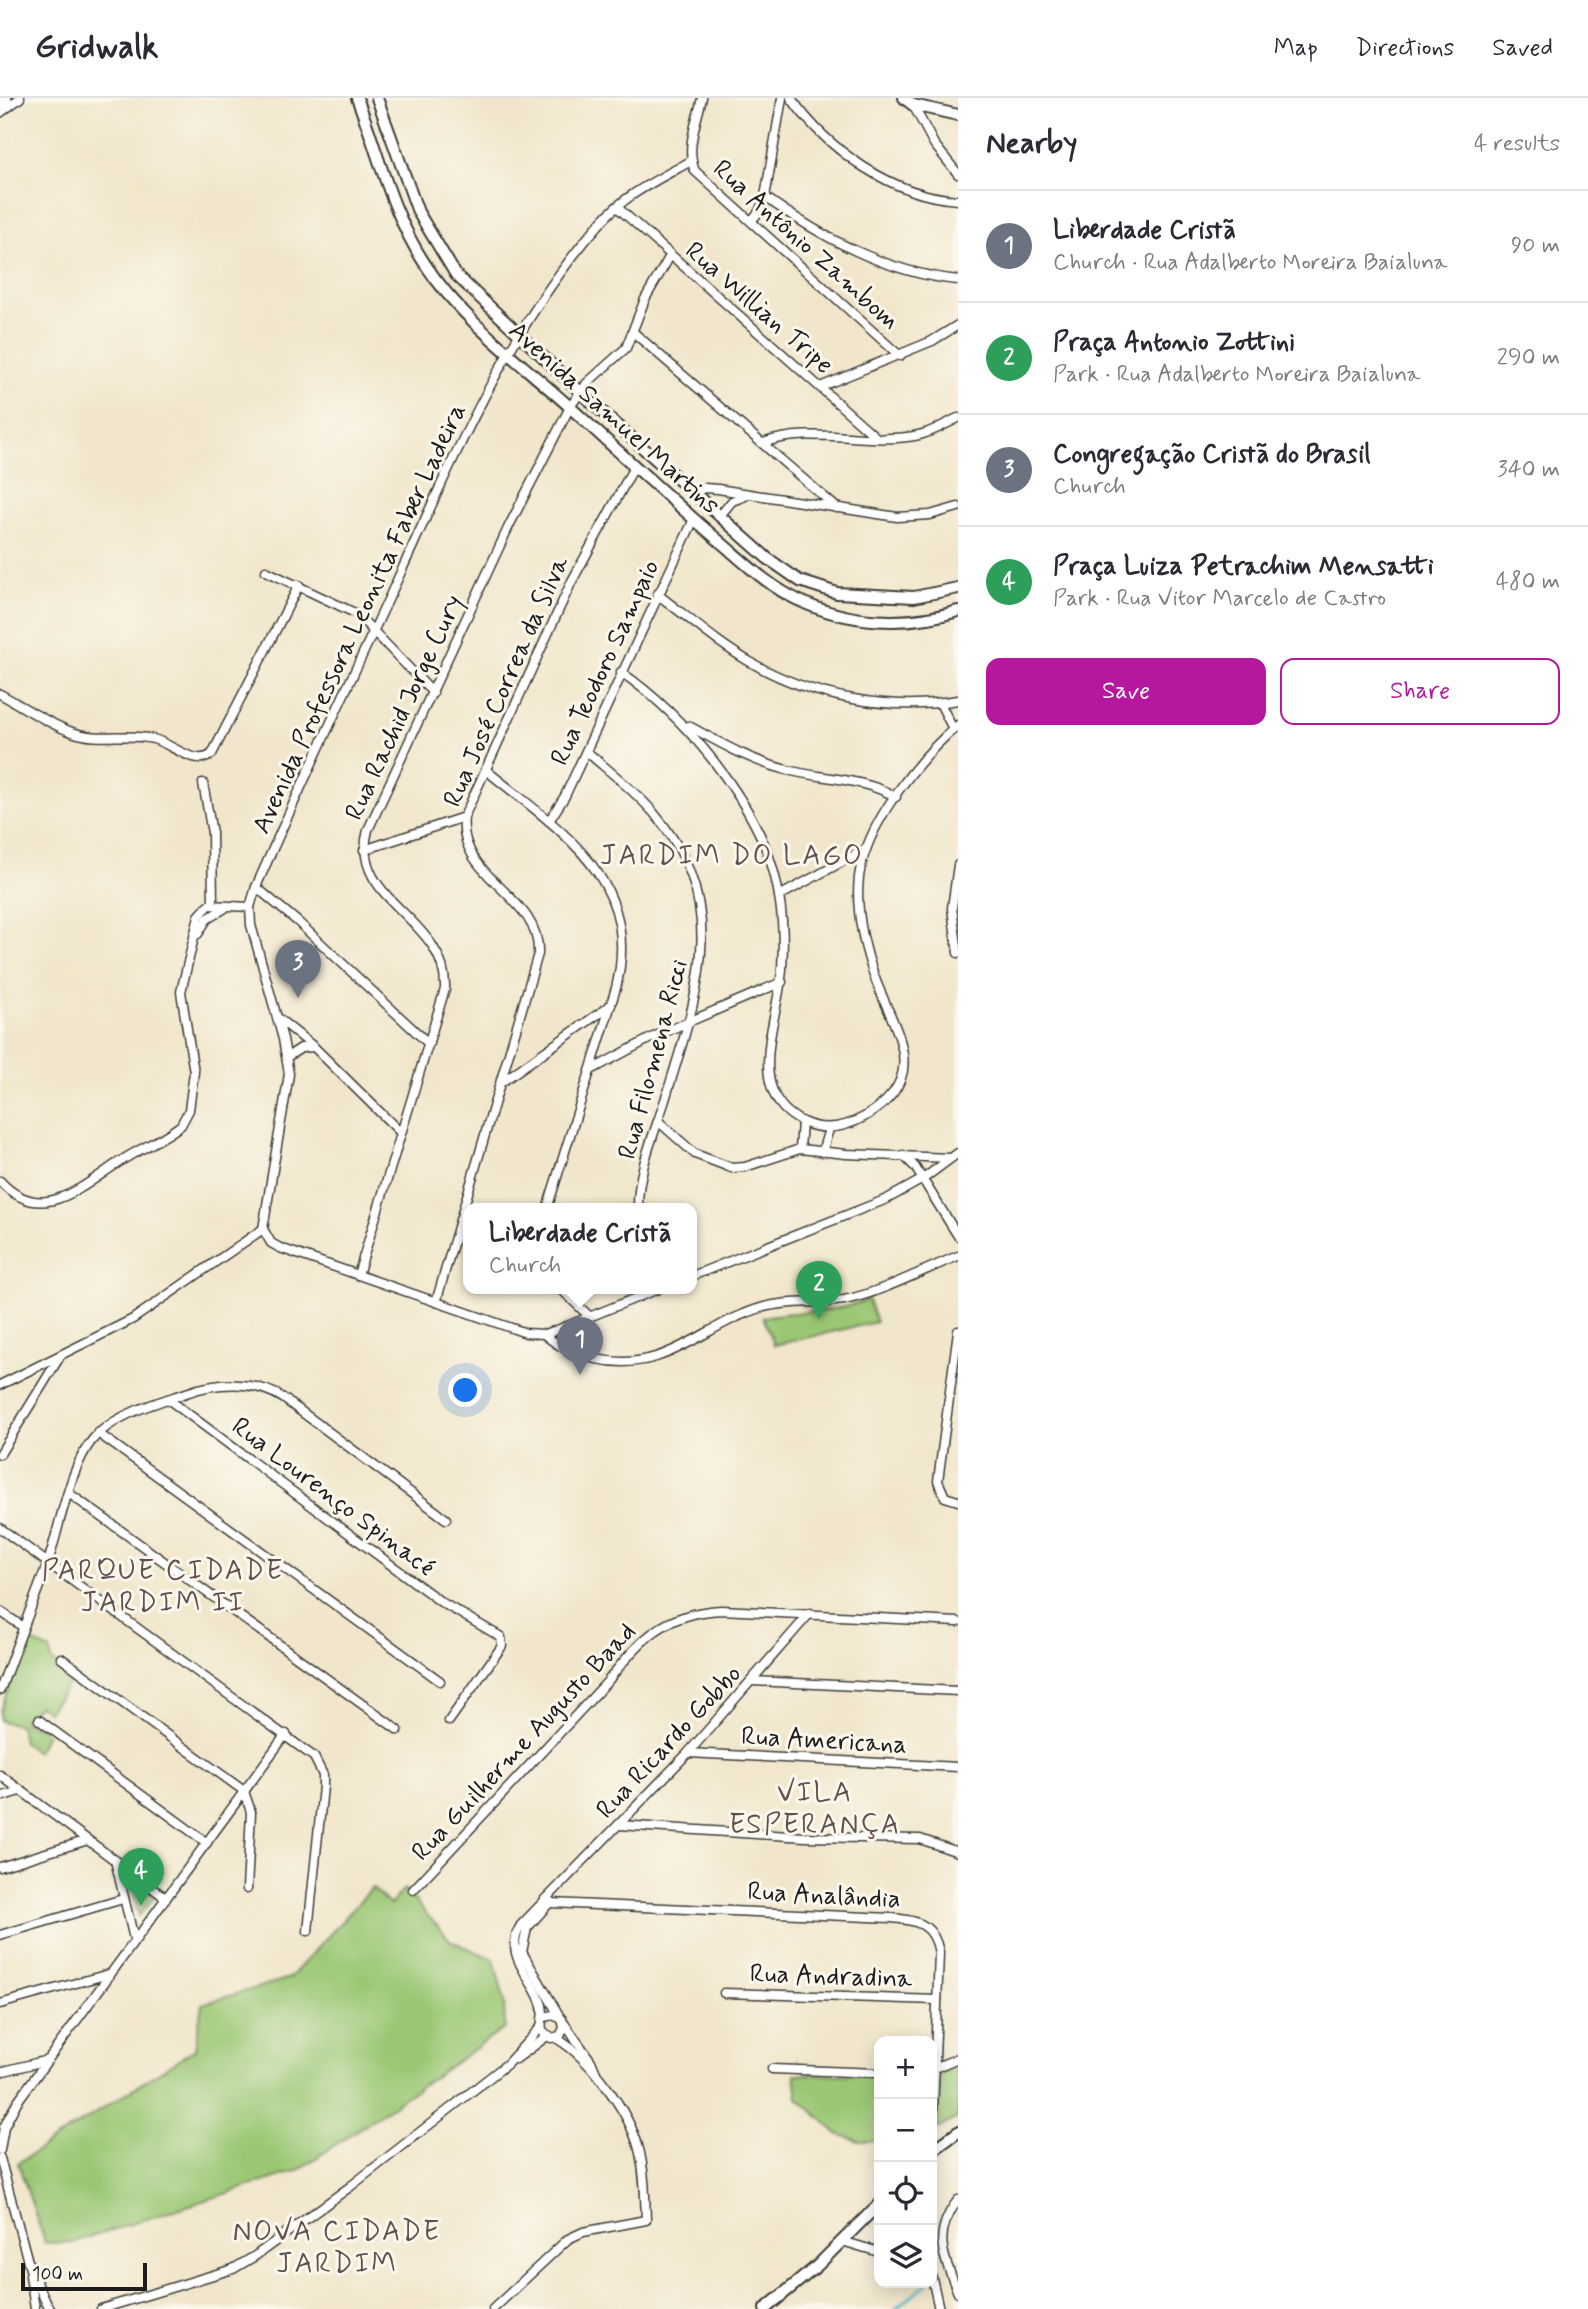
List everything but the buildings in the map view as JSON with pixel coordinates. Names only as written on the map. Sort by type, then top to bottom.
[{"type":"main road","points":[[0,101],[5,98]]},
{"type":"main road","name":"Avenida Samuel Martins","points":[[377,98],[418,212],[441,254],[471,292],[719,517],[788,573],[822,590],[891,598],[914,597],[958,588]]},
{"type":"main road","points":[[359,102],[373,115],[382,112]]},
{"type":"main road","name":"Avenida Samuel Martins","points":[[359,102],[402,225],[414,248],[458,306],[694,519],[777,589],[816,607],[891,622],[919,620],[958,610]]},
{"type":"main road","points":[[908,102],[958,115]]},
{"type":"main road","points":[[684,510],[693,493]]},
{"type":"main road","points":[[707,530],[719,517]]},
{"type":"main road","points":[[958,598],[958,610]]},
{"type":"main road","points":[[937,2147],[958,2132]]},
{"type":"main road","points":[[765,2309],[874,2209]]},
{"type":"street","points":[[0,113],[20,98]]},
{"type":"street","points":[[691,161],[702,98]]},
{"type":"street","points":[[751,221],[759,212],[765,197],[782,98]]},
{"type":"street","points":[[791,98],[820,132],[850,158],[906,187],[927,195],[958,200]]},
{"type":"street","points":[[908,102],[934,144],[958,174]]},
{"type":"street","name":"Avenida Professora Leonita Faber Ladeira","points":[[264,1228],[287,1102],[287,1057],[255,940],[250,907],[256,887],[325,731],[450,465],[520,335],[573,258],[617,207],[691,161]]},
{"type":"street","name":"Rua Antônio Zambom","points":[[691,161],[704,181],[900,356]]},
{"type":"street","points":[[765,197],[824,237],[852,250],[921,274],[958,280]]},
{"type":"street","name":"Rua Willian Tripe","points":[[617,207],[877,438]]},
{"type":"street","name":"Rua Rachid Jorge Cury","points":[[358,1275],[445,989],[443,962],[427,936],[375,883],[367,866],[364,850],[372,820],[515,514],[570,407],[580,391],[622,353],[645,299],[670,256]]},
{"type":"street","points":[[820,387],[900,356],[958,325]]},
{"type":"street","points":[[633,332],[837,508]]},
{"type":"street","points":[[763,443],[782,436],[877,438],[920,435],[958,418]]},
{"type":"street","name":"Rua José Correa da Silva","points":[[466,1203],[535,968],[539,942],[532,922],[472,859],[464,839],[464,817],[583,558],[634,467]]},
{"type":"street","points":[[693,493],[710,488],[906,517],[930,515],[958,507]]},
{"type":"street","points":[[719,517],[732,500],[747,495]]},
{"type":"street","name":"Rua Teodoro Sampaio","points":[[549,821],[565,796],[694,519]]},
{"type":"street","points":[[267,571],[357,614],[433,693]]},
{"type":"street","points":[[0,694],[74,733],[99,738],[152,739],[202,759],[212,754],[299,585]]},
{"type":"street","points":[[657,594],[735,653],[788,680],[818,690],[879,703],[940,703],[958,699]]},
{"type":"street","points":[[621,672],[684,723],[760,762],[809,775],[876,787],[896,797]]},
{"type":"street","points":[[684,723],[749,810],[763,835],[779,896],[783,933],[782,982],[769,1041],[768,1072],[783,1105],[802,1122],[829,1129],[851,1124],[878,1107],[893,1091],[904,1066],[902,1040],[876,980],[862,934],[858,890],[866,849],[896,797],[917,766],[955,727],[940,703]]},
{"type":"street","name":"Rua Filomena Ricci","points":[[586,751],[653,812],[669,833],[691,877],[703,926],[704,950],[688,1023],[638,1192],[638,1203]]},
{"type":"street","points":[[486,770],[549,821],[592,864],[612,897],[619,916],[623,961],[593,1069],[549,1203]]},
{"type":"street","points":[[203,783],[212,833],[213,905]]},
{"type":"street","points":[[364,850],[464,817]]},
{"type":"street","points":[[779,896],[866,849]]},
{"type":"street","points":[[958,865],[951,908],[958,953]]},
{"type":"street","points":[[256,887],[298,922],[429,1044]]},
{"type":"street","points":[[0,1181],[18,1196],[30,1201],[57,1200],[181,1125],[189,1110],[194,1072],[181,992],[201,912],[213,905],[225,908],[250,907]]},
{"type":"street","points":[[191,949],[207,919],[225,908]]},
{"type":"street","points":[[593,1069],[652,1038],[782,982]]},
{"type":"street","points":[[503,1081],[611,1005]]},
{"type":"street","points":[[277,1018],[314,1047],[401,1133]]},
{"type":"street","points":[[287,1057],[302,1048],[314,1047]]},
{"type":"street","points":[[658,1121],[695,1154],[720,1166],[745,1167],[800,1149],[954,1156]]},
{"type":"street","points":[[800,1149],[802,1122]]},
{"type":"street","points":[[821,1152],[829,1129]]},
{"type":"street","points":[[901,1154],[923,1179],[958,1236]]},
{"type":"street","points":[[697,1274],[887,1199],[923,1179],[954,1156]]},
{"type":"street","name":"Rua José Correa da Silva","points":[[436,1302],[463,1213]]},
{"type":"street","points":[[0,1385],[133,1319],[264,1228],[275,1246],[510,1328],[544,1334],[646,1294]]},
{"type":"street","points":[[544,1334],[562,1349],[591,1358],[630,1363],[661,1357],[762,1308],[852,1298],[958,1256]]},
{"type":"street","points":[[566,1294],[590,1317]]},
{"type":"street","points":[[564,1327],[572,1343],[591,1358]]},
{"type":"street","points":[[958,1331],[938,1481],[945,1497],[958,1502]]},
{"type":"street","points":[[0,1454],[61,1357]]},
{"type":"street","points":[[0,1690],[48,1563],[79,1460],[98,1433],[117,1421],[168,1399],[194,1390],[264,1387],[283,1398],[446,1519]]},
{"type":"street","name":"Rua Lourenço Spinacé","points":[[168,1399],[477,1625],[499,1635],[502,1646],[449,1721]]},
{"type":"street","points":[[98,1433],[440,1681]]},
{"type":"street","points":[[69,1493],[398,1730]]},
{"type":"street","points":[[0,1528],[309,1751],[323,1775],[308,1931]]},
{"type":"street","points":[[0,1611],[23,1627]]},
{"type":"street","name":"Rua Guilherme Augusto Baad","points":[[413,1890],[598,1692],[630,1653],[659,1626],[700,1611],[810,1613],[958,1622]]},
{"type":"street","name":"Rua Ricardo Gobbo","points":[[519,1952],[516,1933],[688,1753],[810,1613]]},
{"type":"street","points":[[61,1658],[244,1791],[251,1812],[247,1889]]},
{"type":"street","points":[[752,1681],[958,1691]]},
{"type":"street","points":[[38,1720],[207,1843]]},
{"type":"street","points":[[0,2150],[9,2114],[286,1734]]},
{"type":"street","name":"Rua Americana","points":[[688,1753],[958,1767]]},
{"type":"street","points":[[0,1775],[166,1898]]},
{"type":"street","points":[[0,1797],[20,1791]]},
{"type":"street","points":[[619,1825],[805,1837],[920,1839],[958,1852]]},
{"type":"street","points":[[0,1867],[88,1840]]},
{"type":"street","points":[[115,1860],[134,1939]]},
{"type":"street","points":[[0,1935],[123,1899]]},
{"type":"street","name":"Rua Analândia","points":[[550,1899],[917,1920],[925,1924],[937,1940],[935,2036]]},
{"type":"street","points":[[507,2064],[541,2027],[545,2017],[541,2001],[519,1952]]},
{"type":"street","points":[[519,1952],[591,2061],[597,2075]]},
{"type":"street","points":[[0,2004],[109,1974]]},
{"type":"street","name":"Rua Andradina","points":[[724,1993],[937,2000]]},
{"type":"street","points":[[545,2017],[552,2015],[562,2020]]},
{"type":"street","points":[[102,2309],[244,2263],[351,2186],[507,2064],[563,2032],[562,2020]]},
{"type":"street","points":[[493,2309],[568,2239],[583,2232],[646,2220],[638,2147],[627,2120],[597,2075],[569,2045],[551,2037],[541,2027]]},
{"type":"street","points":[[937,2067],[958,2058]]},
{"type":"street","points":[[0,2073],[48,2060]]},
{"type":"street","points":[[772,2069],[874,2073]]},
{"type":"street","points":[[0,2158],[30,2269],[35,2309]]},
{"type":"street","points":[[958,2200],[941,2231],[942,2246],[958,2294]]},
{"type":"street","points":[[842,2241],[874,2251]]},
{"type":"street","points":[[30,2269],[50,2309]]},
{"type":"street","points":[[934,2288],[939,2309]]},
{"type":"green space","points":[[868,1299],[876,1322],[774,1345],[763,1317],[843,1307]]},
{"type":"green space","points":[[27,1640],[50,1650],[51,1661],[75,1675],[48,1712],[39,1705],[24,1718],[25,1723],[44,1729],[47,1734],[37,1752],[23,1743],[20,1725],[0,1721],[0,1711]]},
{"type":"green space","points":[[131,1882],[156,1896],[138,1916]]},
{"type":"green space","points":[[372,1888],[390,1905],[404,1889],[451,1941],[494,1959],[504,1999],[505,2028],[297,2171],[74,2242],[45,2243],[18,2163],[195,2049],[202,2004],[290,1978]]},
{"type":"green space","points":[[958,2067],[958,2118],[937,2129],[940,2074]]},
{"type":"green space","points":[[795,2074],[874,2075],[874,2141],[859,2141],[838,2134],[798,2098]]},
{"type":"waterway","points":[[937,2275],[942,2271]]},
{"type":"waterway","points":[[896,2309],[922,2288]]},
{"type":"place","name":"Congregação Cristã do Brasil","points":[[298,998]]},
{"type":"place","name":"Praça Antonio Zottini","points":[[819,1319]]},
{"type":"place","name":"Liberdade Cristã","points":[[580,1375]]},
{"type":"place","name":"Praça Luiza Petrachim Mensatti","points":[[141,1906]]},
{"type":"district","name":"JARDIM DO LAGO","points":[[732,854]]},
{"type":"district","name":"PARQUE CIDADE JARDIM II","points":[[163,1585]]},
{"type":"district","name":"VILA ESPERANÇA","points":[[815,1807]]},
{"type":"district","name":"NOVA CIDADE JARDIM","points":[[337,2246]]}]
